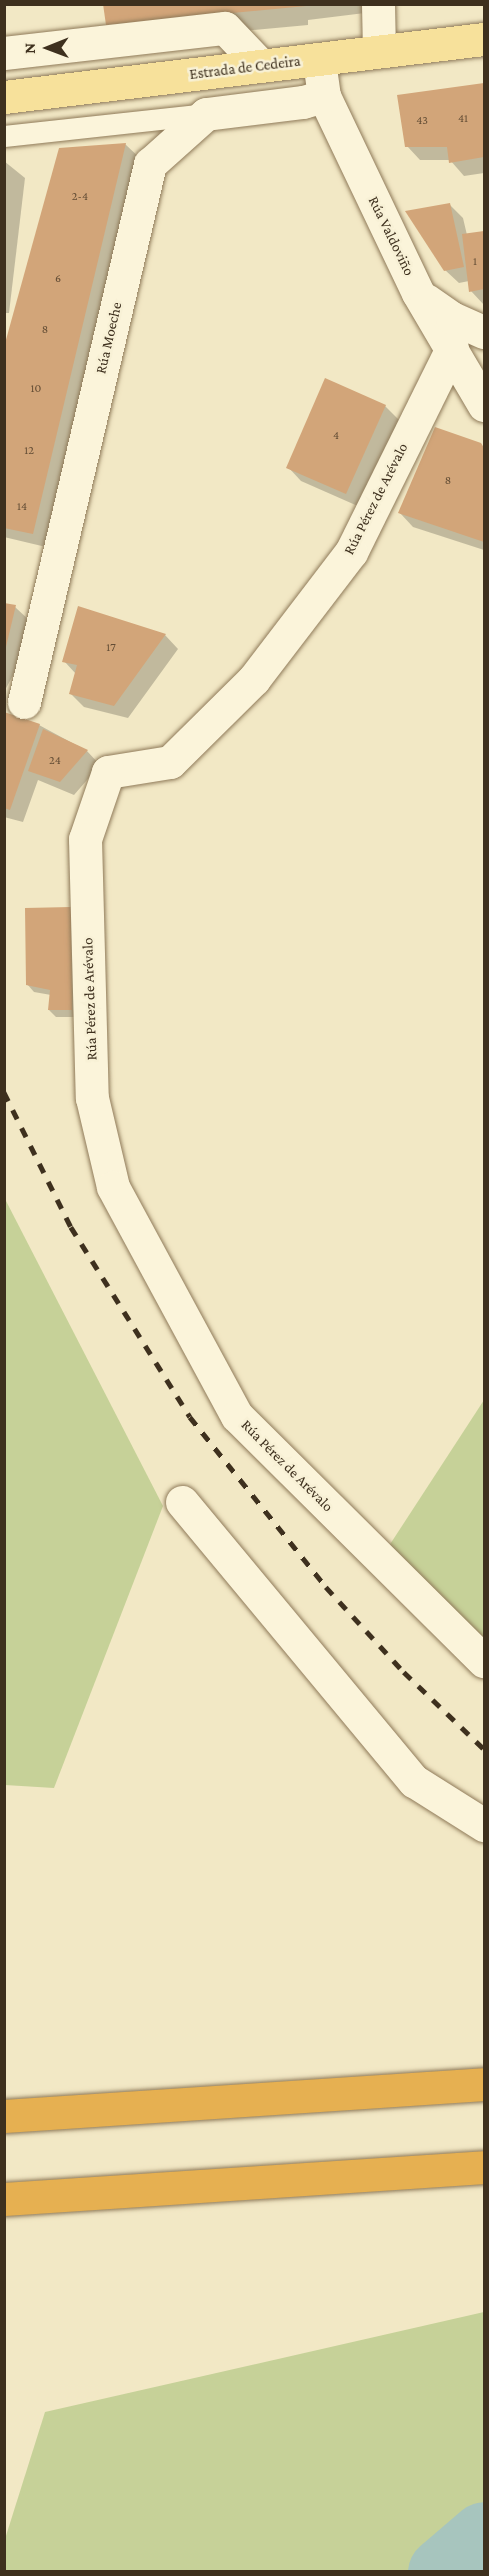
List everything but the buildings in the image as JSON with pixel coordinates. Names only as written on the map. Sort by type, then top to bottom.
[{"type":"highway","points":[[4,2116],[484,2084]]},
{"type":"highway","points":[[4,2199],[484,2167]]},
{"type":"main road","name":"Estrada de Cedeira","points":[[4,97],[484,39]]},
{"type":"street","points":[[378,4],[379,51]]},
{"type":"street","points":[[4,53],[225,28],[261,66]]},
{"type":"street","name":"Rúa Valdoviño","points":[[318,59],[324,96],[418,293],[484,405]]},
{"type":"street","points":[[206,114],[303,102],[324,96]]},
{"type":"street","name":"Rúa Moeche","points":[[24,702],[150,164],[206,114]]},
{"type":"street","points":[[418,293],[452,318],[484,332]]},
{"type":"street","name":"Rúa Pérez de Arévalo","points":[[452,348],[351,552],[254,679],[171,762],[108,772],[85,839],[92,1098],[113,1187],[237,1416],[484,1661]]},
{"type":"street","points":[[182,1502],[414,1781],[484,1825]]},
{"type":"lane","points":[[4,136],[206,114]]},
{"type":"green space","points":[[5,1199],[163,1506],[54,1788],[5,1785]]},
{"type":"green space","points":[[484,1400],[484,1651],[372,1572]]},
{"type":"green space","points":[[484,2312],[484,2571],[5,2571],[5,2539],[45,2412]]},
{"type":"waterway","points":[[442,2572],[484,2536]]},
{"type":"railway","points":[[4,1092],[71,1227],[190,1417],[326,1587],[404,1672],[484,1749]]}]
